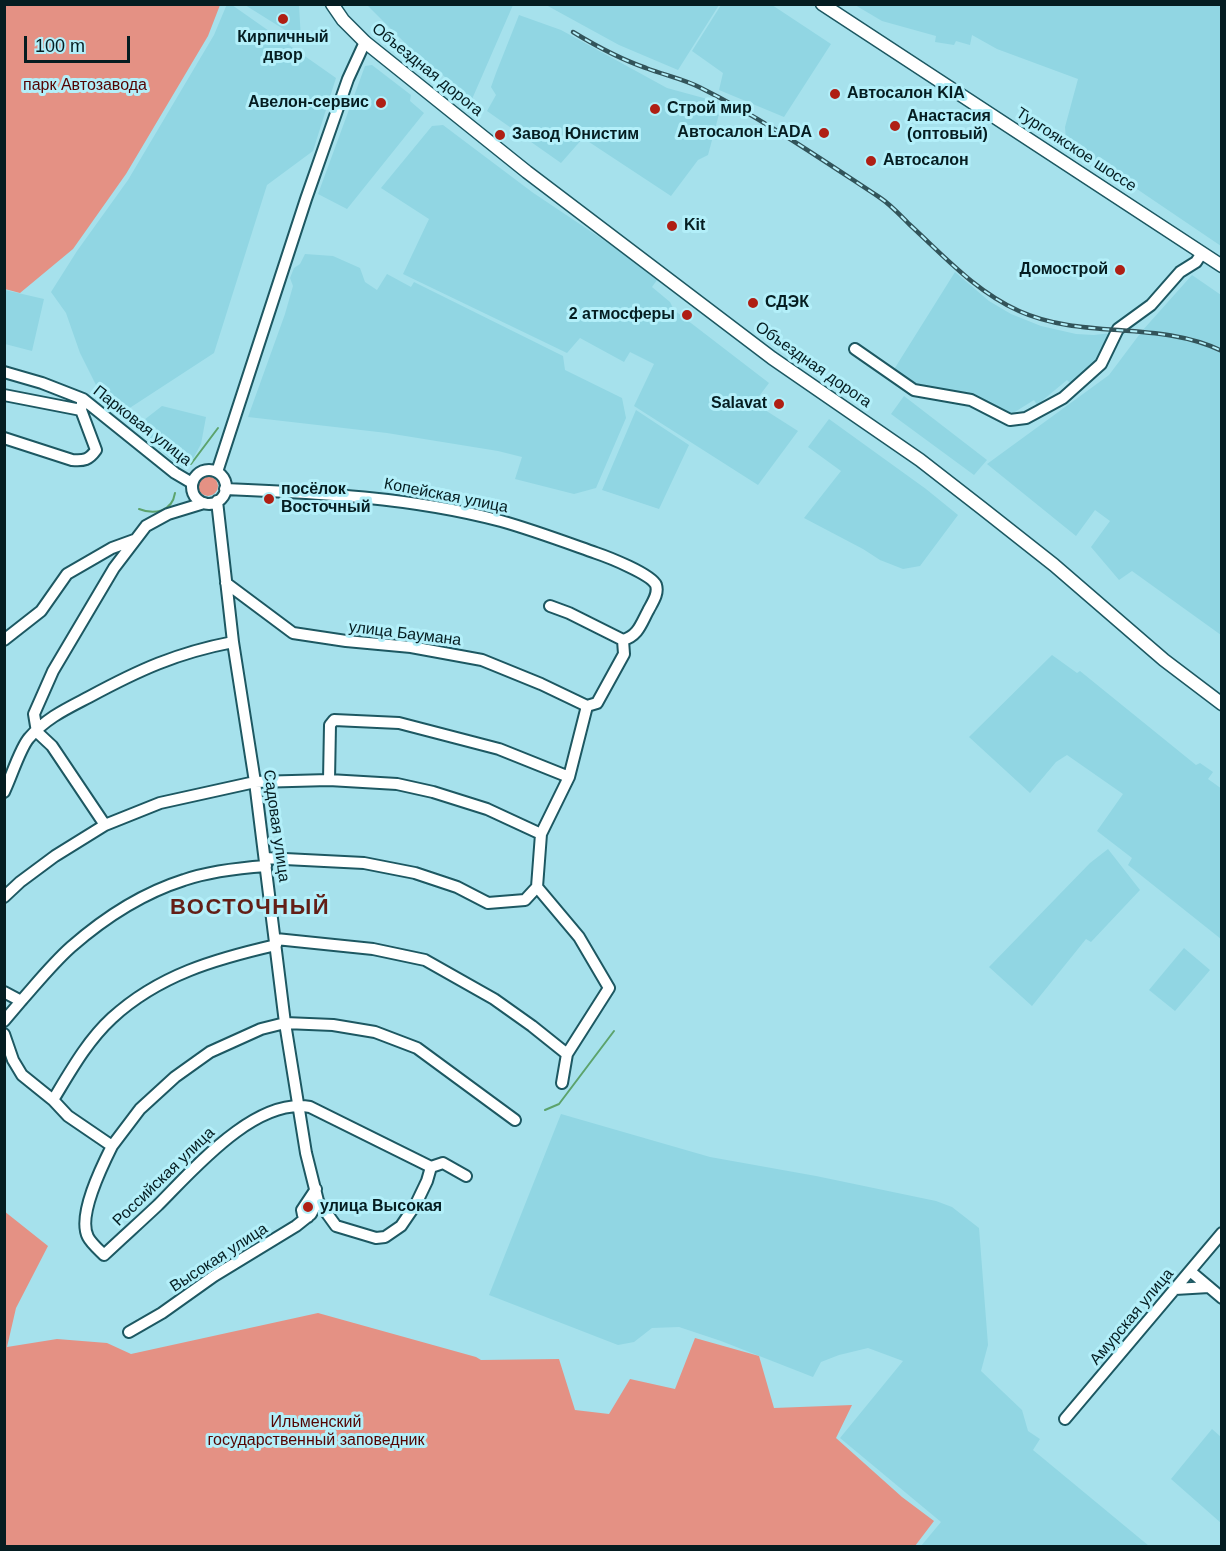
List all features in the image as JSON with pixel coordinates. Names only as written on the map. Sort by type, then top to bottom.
[{"type":"main road","name":"Объездная дорога","points":[[332,4],[343,20],[365,42],[528,172],[711,313],[920,460],[1054,565],[1164,660],[1221,704]]},
{"type":"main road","name":"Тургоякское шоссе","points":[[822,4],[1221,266]]},
{"type":"street","points":[[217,472],[302,211],[348,79],[365,42]]},
{"type":"street","points":[[855,349],[914,390],[971,400],[1010,420],[1026,418],[1063,398],[1101,364],[1118,328],[1151,305],[1180,272],[1196,262],[1202,253]]},
{"type":"street","name":"Парковая улица","points":[[4,372],[42,383],[83,399],[175,473],[192,483]]},
{"type":"street","points":[[4,395],[81,406],[96,450],[91,458],[82,461],[72,460],[4,438]]},
{"type":"street","points":[[105,825],[52,746],[37,732],[34,714],[53,671],[114,568],[135,540],[146,526],[168,514],[221,498],[225,489],[222,477],[217,472],[202,471],[192,483],[193,493],[204,503]]},
{"type":"street","name":"Копейская улица","points":[[225,489],[312,492],[383,498],[501,521],[613,559],[651,579],[656,585],[656,594],[638,630],[633,637],[623,640]]},
{"type":"street","name":"Садовая улица","points":[[217,501],[233,642],[255,782],[285,1023],[306,1153],[318,1201]]},
{"type":"street","points":[[4,640],[40,611],[67,574],[112,548],[135,540]]},
{"type":"street","name":"улица Баумана","points":[[226,583],[293,633],[411,647],[482,660],[587,706]]},
{"type":"street","points":[[4,1021],[70,948],[106,920],[184,880],[265,862],[364,863],[415,873],[457,887],[488,903],[525,900],[537,888],[541,834],[569,777],[587,706],[597,703],[624,654],[623,640],[550,606]]},
{"type":"street","points":[[4,792],[28,739],[51,716],[159,662],[197,649],[233,642]]},
{"type":"street","points":[[328,780],[330,725],[334,720],[343,719],[410,725],[500,749],[569,777]]},
{"type":"street","points":[[4,897],[55,856],[105,825],[160,803],[255,782],[328,780],[397,784],[433,792],[487,809],[541,834]]},
{"type":"street","points":[[537,888],[579,937],[609,988],[567,1054],[562,1083]]},
{"type":"street","points":[[53,1100],[85,1049],[110,1019],[134,1000],[166,980],[201,964],[276,942],[373,948],[425,960],[494,999],[567,1054]]},
{"type":"street","points":[[4,992],[21,1001]]},
{"type":"street","points":[[4,1034],[13,1060],[22,1075],[53,1100],[68,1116],[112,1146],[140,1109],[175,1077],[210,1052],[261,1029],[285,1023],[333,1024],[375,1032],[417,1048],[515,1120]]},
{"type":"street","points":[[298,1104],[310,1107],[431,1167],[443,1163],[466,1176]]},
{"type":"street","name":"Российская улица","points":[[112,1146],[97,1178],[85,1222],[88,1237],[104,1255],[195,1165],[236,1130],[270,1113],[298,1104]]},
{"type":"street","points":[[318,1201],[336,1226],[376,1238],[385,1237],[401,1226],[416,1204],[431,1167]]},
{"type":"street","points":[[308,1217],[303,1215],[302,1210],[316,1189]]},
{"type":"street","name":"Высокая улица","points":[[129,1332],[162,1313],[214,1276],[308,1217],[318,1201]]},
{"type":"street","name":"Амурская улица","points":[[1065,1419],[1221,1233]]},
{"type":"street","points":[[1190,1271],[1221,1298]]},
{"type":"street","points":[[1175,1289],[1209,1287]]},
{"type":"shaded area","points":[[227,4],[232,5],[336,78],[313,151],[267,185],[214,353],[122,413],[103,399],[80,353],[66,313],[51,292],[77,251],[128,180],[214,35]]},
{"type":"shaded area","points":[[245,5],[299,5],[301,40]]},
{"type":"shaded area","points":[[367,5],[513,5],[469,106],[444,76],[417,55]]},
{"type":"shaded area","points":[[546,5],[719,5],[678,70],[619,45]]},
{"type":"shaded area","points":[[721,5],[772,5],[831,44],[784,117],[719,90],[723,73],[692,51]]},
{"type":"shaded area","points":[[855,5],[1221,5],[1221,246],[1066,141],[1065,127],[1078,79],[997,49],[972,35],[970,45],[956,41],[954,45],[935,42],[936,36],[882,21]]},
{"type":"shaded area","points":[[519,15],[561,30],[667,88],[722,103],[708,155],[698,160],[671,196],[583,138],[561,163],[487,111],[496,95],[491,87]]},
{"type":"shaded area","points":[[372,65],[411,95],[410,101],[424,113],[347,209],[318,194],[365,66]]},
{"type":"shaded area","points":[[443,125],[532,192],[614,247],[657,280],[652,287],[670,302],[674,310],[769,383],[754,403],[798,431],[758,485],[634,406],[654,364],[630,352],[624,362],[580,338],[567,353],[403,274],[429,219],[381,188],[432,126]]},
{"type":"shaded area","points":[[305,254],[333,256],[360,268],[365,282],[377,290],[387,274],[411,287],[414,282],[563,356],[565,370],[622,398],[626,418],[596,488],[574,494],[515,479],[522,457],[498,451],[387,433],[248,417],[285,314],[293,286],[290,278],[294,268],[300,264]]},
{"type":"shaded area","points":[[955,272],[989,301],[1011,314],[1041,326],[1076,334],[1111,333],[1104,353],[1071,384],[1067,380],[1037,405],[1034,400],[1010,415],[927,389],[893,371]]},
{"type":"shaded area","points":[[1192,275],[1221,295],[1221,635],[1132,571],[1119,580],[1091,547],[1110,521],[1095,510],[1076,536],[987,464],[1109,375],[1142,331]]},
{"type":"shaded area","points":[[5,290],[44,299],[32,351],[5,344]]},
{"type":"shaded area","points":[[904,396],[987,460],[974,475],[891,414]]},
{"type":"shaded area","points":[[162,406],[206,417],[201,444],[188,468],[177,465],[142,433],[144,420]]},
{"type":"shaded area","points":[[636,410],[689,445],[659,509],[602,490]]},
{"type":"shaded area","points":[[829,419],[958,515],[920,566],[903,569],[880,560],[804,518],[841,471],[808,447]]},
{"type":"shaded area","points":[[1052,655],[1077,673],[1080,671],[1196,765],[1200,763],[1213,772],[1208,779],[1222,789],[1221,939],[1128,865],[1132,858],[1097,831],[1123,794],[1067,755],[1056,762],[1030,793],[969,737]]},
{"type":"shaded area","points":[[1108,849],[1140,890],[1091,942],[1086,939],[1032,1006],[989,967],[1090,863]]},
{"type":"shaded area","points":[[1184,948],[1210,970],[1175,1011],[1149,990]]},
{"type":"shaded area","points":[[561,1114],[710,1157],[816,1176],[936,1201],[952,1207],[979,1228],[988,1345],[981,1371],[1022,1410],[1028,1431],[1040,1439],[1033,1450],[1149,1546],[921,1546],[941,1522],[840,1438],[903,1361],[868,1348],[821,1362],[813,1377],[679,1327],[652,1328],[634,1342],[618,1345],[489,1295]]},
{"type":"shaded area","points":[[1212,1429],[1221,1437],[1221,1523],[1171,1479]]},
{"type":"green space","name":"парк Автозавода","points":[[5,4],[220,5],[208,36],[126,174],[73,249],[20,293],[5,289]]},
{"type":"green space","points":[[208,476],[215,479],[218,486],[215,493],[208,496],[201,493],[198,486],[201,479]]},
{"type":"green space","name":"Ильменский государственный заповедник","points":[[4,1211],[48,1246],[16,1308],[7,1347],[57,1339],[107,1343],[131,1354],[318,1313],[481,1360],[559,1359],[575,1410],[609,1414],[630,1379],[675,1389],[695,1338],[759,1356],[774,1408],[852,1405],[836,1438],[902,1497],[934,1521],[915,1546],[5,1546]]},
{"type":"waterway","points":[[191,464],[218,428]]},
{"type":"waterway","points":[[139,509],[151,512],[162,510],[170,504],[175,493]]},
{"type":"waterway","points":[[545,1110],[559,1104],[614,1031]]},
{"type":"railway","points":[[573,32],[627,61],[701,88],[792,140],[883,200],[974,283],[1019,311],[1043,320],[1069,325],[1172,336],[1222,351]]},
{"type":"place","name":"Кирпичный двор","points":[[283,19]]},
{"type":"place","name":"Автосалон KIA","points":[[835,94]]},
{"type":"place","name":"Авелон-сервис","points":[[381,103]]},
{"type":"place","name":"Строй мир","points":[[655,109]]},
{"type":"place","name":"Анастасия (оптовый)","points":[[895,126]]},
{"type":"place","name":"Автосалон LADA","points":[[824,133]]},
{"type":"place","name":"Завод Юнистим","points":[[500,135]]},
{"type":"place","name":"Автосалон","points":[[871,161]]},
{"type":"place","name":"Kit","points":[[672,226]]},
{"type":"place","name":"Домострой","points":[[1120,270]]},
{"type":"place","name":"СДЭК","points":[[753,303]]},
{"type":"place","name":"2 атмосферы","points":[[687,315]]},
{"type":"place","name":"Salavat","points":[[779,404]]},
{"type":"place","name":"посёлок Восточный","points":[[269,499]]},
{"type":"place","name":"улица Высокая","points":[[308,1207]]},
{"type":"district","name":"ВОСТОЧНЫЙ","points":[[250,908]]}]
